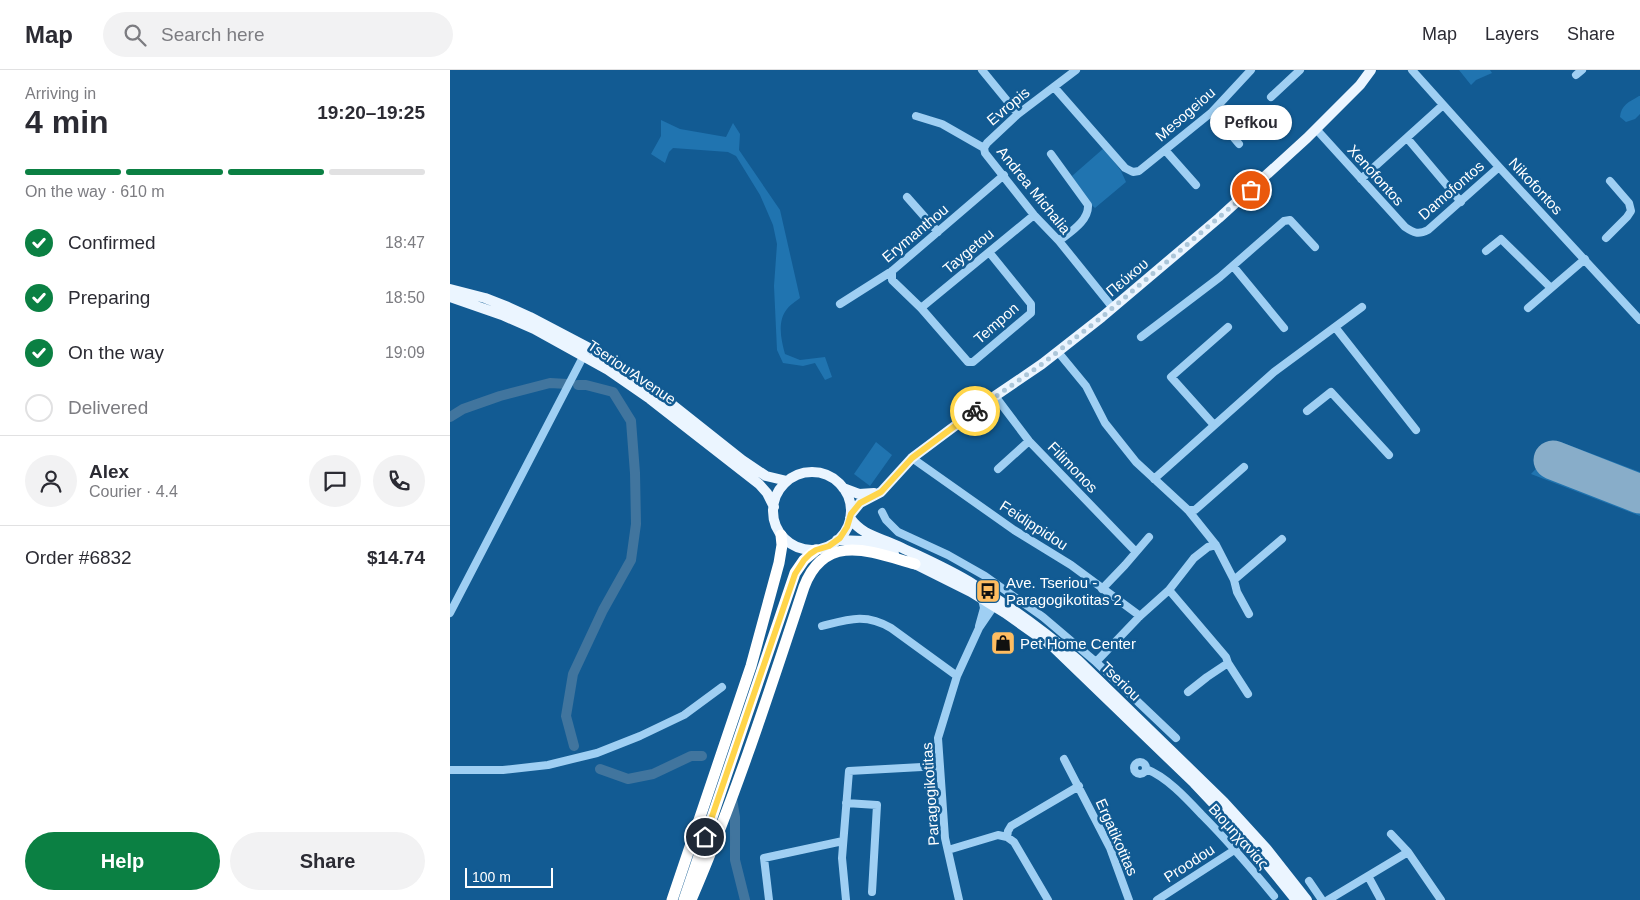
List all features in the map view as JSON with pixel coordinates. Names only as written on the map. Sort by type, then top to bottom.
[{"type":"highway","points":[[672,900],[751,666],[779,563],[782,545],[781,535]]},
{"type":"highway","points":[[684,900],[795,574],[804,560],[816,550]]},
{"type":"highway","points":[[691,900],[707,866],[751,747],[811,572],[828,556],[850,550],[867,551],[915,564]]},
{"type":"main road","name":"Πεύκου","points":[[850,516],[860,503],[877,495],[886,487],[912,458],[1058,352],[1219,218],[1261,182],[1316,129],[1360,85],[1371,70]]},
{"type":"main road","name":"Tseriou Avenue","points":[[450,289],[485,298],[530,316],[586,352],[759,484],[767,493],[774,507]]},
{"type":"main road","name":"Tseriou Avenue","points":[[450,297],[510,319],[626,369],[742,460],[766,476],[788,481]]},
{"type":"main road","points":[[844,488],[849,500],[850,516],[847,527],[837,540],[829,546],[816,550],[802,549],[790,543],[781,535],[776,525],[773,513],[774,507],[779,490],[798,475],[810,472],[822,473],[834,479],[844,488],[864,494],[877,492],[886,487]]},
{"type":"main road","name":"Tseriou","points":[[850,516],[860,530],[925,558],[973,584],[1005,603],[1054,640],[1085,667],[1224,802],[1266,848],[1308,900]]},
{"type":"main road","name":"Tseriou","points":[[837,540],[862,541],[954,583],[994,606],[1053,647],[1194,782],[1246,837],[1296,900]]},
{"type":"street","points":[[982,70],[1018,114]]},
{"type":"street","name":"Evropis","points":[[984,148],[1018,114],[1076,70]]},
{"type":"street","name":"Mesogeiou","points":[[1054,87],[1125,168],[1133,172],[1139,171],[1212,112],[1251,70]]},
{"type":"street","points":[[1271,97],[1300,70]]},
{"type":"street","name":"Nikofontos","points":[[1412,70],[1640,320]]},
{"type":"street","points":[[1361,179],[1443,105]]},
{"type":"street","points":[[1212,112],[1240,144]]},
{"type":"street","name":"Andrea Michalia","points":[[916,116],[942,124],[984,148],[985,153],[1034,215],[1059,242],[1113,308]]},
{"type":"street","name":"Xenofontos","points":[[1316,129],[1405,227],[1413,233],[1420,234]]},
{"type":"street","points":[[1407,138],[1461,202]]},
{"type":"street","points":[[1165,150],[1196,185]]},
{"type":"street","points":[[1050,154],[1088,205],[1089,212],[1059,242]]},
{"type":"street","name":"Damofontos","points":[[1420,234],[1428,230],[1499,167]]},
{"type":"street","name":"Erymanthou","points":[[840,304],[892,271],[1004,175]]},
{"type":"street","points":[[1606,238],[1627,217],[1630,210],[1629,203],[1610,181]]},
{"type":"street","points":[[906,197],[938,232]]},
{"type":"street","name":"Taygetou","points":[[921,308],[1034,215]]},
{"type":"street","points":[[1141,337],[1233,266],[1284,221],[1290,220],[1315,247]]},
{"type":"street","points":[[1486,251],[1501,238],[1551,288]]},
{"type":"street","name":"Tempon","points":[[892,271],[892,280],[921,308],[968,362],[973,362],[1031,313],[1031,304],[989,252]]},
{"type":"street","points":[[1528,308],[1585,259]]},
{"type":"street","points":[[1233,266],[1284,328]]},
{"type":"street","points":[[1154,479],[1274,372],[1362,307]]},
{"type":"street","points":[[1214,425],[1171,377],[1228,327]]},
{"type":"street","points":[[1335,327],[1416,430]]},
{"type":"street","points":[[450,613],[586,352]]},
{"type":"street","points":[[1058,352],[1086,386],[1105,423],[1136,462],[1188,510],[1216,545],[1234,580],[1237,592],[1250,614]]},
{"type":"street","points":[[1307,411],[1331,392],[1389,455]]},
{"type":"street","name":"Filimonos","points":[[995,396],[1029,442],[1136,552]]},
{"type":"street","points":[[998,469],[1029,442]]},
{"type":"street","name":"Feidippidou","points":[[912,458],[1014,530],[1071,565],[1140,616]]},
{"type":"street","points":[[1188,510],[1195,510],[1244,467]]},
{"type":"street","points":[[882,512],[886,520],[898,532],[948,555],[985,576],[1043,617],[1096,662],[1176,738]]},
{"type":"street","points":[[1102,589],[1149,537]]},
{"type":"street","points":[[1234,580],[1282,539]]},
{"type":"street","points":[[1096,662],[1140,616],[1169,590],[1194,558],[1208,547],[1216,545]]},
{"type":"street","points":[[1169,590],[1226,657],[1248,694]]},
{"type":"street","points":[[979,628],[984,608],[982,599]]},
{"type":"street","name":"Paragogikotitas","points":[[959,900],[945,838],[938,738],[957,676],[979,628],[994,606]]},
{"type":"street","points":[[822,626],[851,618],[868,618],[882,622],[957,676]]},
{"type":"street","points":[[1188,692],[1228,663]]},
{"type":"street","points":[[450,770],[503,770],[548,765],[597,753],[640,736],[684,715],[722,687]]},
{"type":"street","name":"Ergatikotitas","points":[[1064,759],[1110,848],[1129,900]]},
{"type":"street","points":[[846,900],[842,858],[849,771],[940,766]]},
{"type":"street","name":"Βιομηχανίας","points":[[1146,769],[1155,773],[1183,795],[1236,849],[1272,893],[1282,881]]},
{"type":"street","points":[[1183,795],[1194,782]]},
{"type":"street","name":"Ergatikotitas","points":[[1007,837],[1011,826],[1079,786]]},
{"type":"street","points":[[846,803],[877,805],[872,892]]},
{"type":"street","points":[[1391,834],[1408,852],[1441,900]]},
{"type":"street","points":[[948,850],[998,836],[1007,837],[1014,842],[1048,900]]},
{"type":"street","points":[[769,900],[764,858],[843,841]]},
{"type":"street","name":"Proodou","points":[[1157,900],[1236,849]]},
{"type":"street","points":[[1328,900],[1408,852]]},
{"type":"street","points":[[1368,876],[1381,900]]},
{"type":"street","points":[[1309,882],[1322,900]]},
{"type":"shaded area","points":[[1459,70],[1490,70],[1492,73],[1476,80],[1471,85]]},
{"type":"shaded area","points":[[1639,96],[1640,114],[1635,119],[1626,122],[1620,117],[1622,110],[1626,104]]},
{"type":"shaded area","points":[[661,120],[680,129],[726,137],[733,123],[740,134],[739,150],[780,210],[800,298],[788,308],[782,319],[781,337],[785,354],[800,360],[825,357],[832,377],[825,380],[815,363],[803,366],[783,363],[777,350],[774,286],[777,244],[773,225],[760,195],[736,156],[728,152],[673,148],[669,152],[665,163],[651,154],[661,136]]},
{"type":"shaded area","points":[[1104,148],[1121,171],[1126,182],[1095,208],[1087,201],[1072,176]]},
{"type":"shaded area","points":[[876,442],[892,455],[870,486],[854,474]]},
{"type":"shaded area","points":[[1561,442],[1640,472],[1640,484],[1555,450],[1541,467],[1640,506],[1640,516],[1531,474]]},
{"type":"waterway","points":[[450,417],[463,409],[500,396],[550,383],[567,384]]},
{"type":"waterway","points":[[574,746],[566,716],[573,674],[603,610],[631,560],[636,524],[631,421],[613,392],[586,385],[578,385]]},
{"type":"waterway","points":[[600,769],[628,779],[653,774],[691,756],[702,756]]},
{"type":"waterway","points":[[732,799],[735,817],[735,860],[745,900]]},
{"type":"runway","points":[[1553,460],[1640,494]]},
{"type":"way so far","points":[[975,411],[1042,364],[1102,317],[1251,190]]},
{"type":"place","name":"Pefkou","points":[[1251,190]]},
{"type":"place","name":"Ave. Tseriou - Paragogikotitas 2","points":[[988,591]]},
{"type":"place","name":"Pet Home Center","points":[[1003,643]]},
{"type":"route","points":[[705,837],[799,566],[810,554],[829,546],[840,538],[847,527],[851,514],[860,503],[881,492],[912,458],[975,411]]}]
